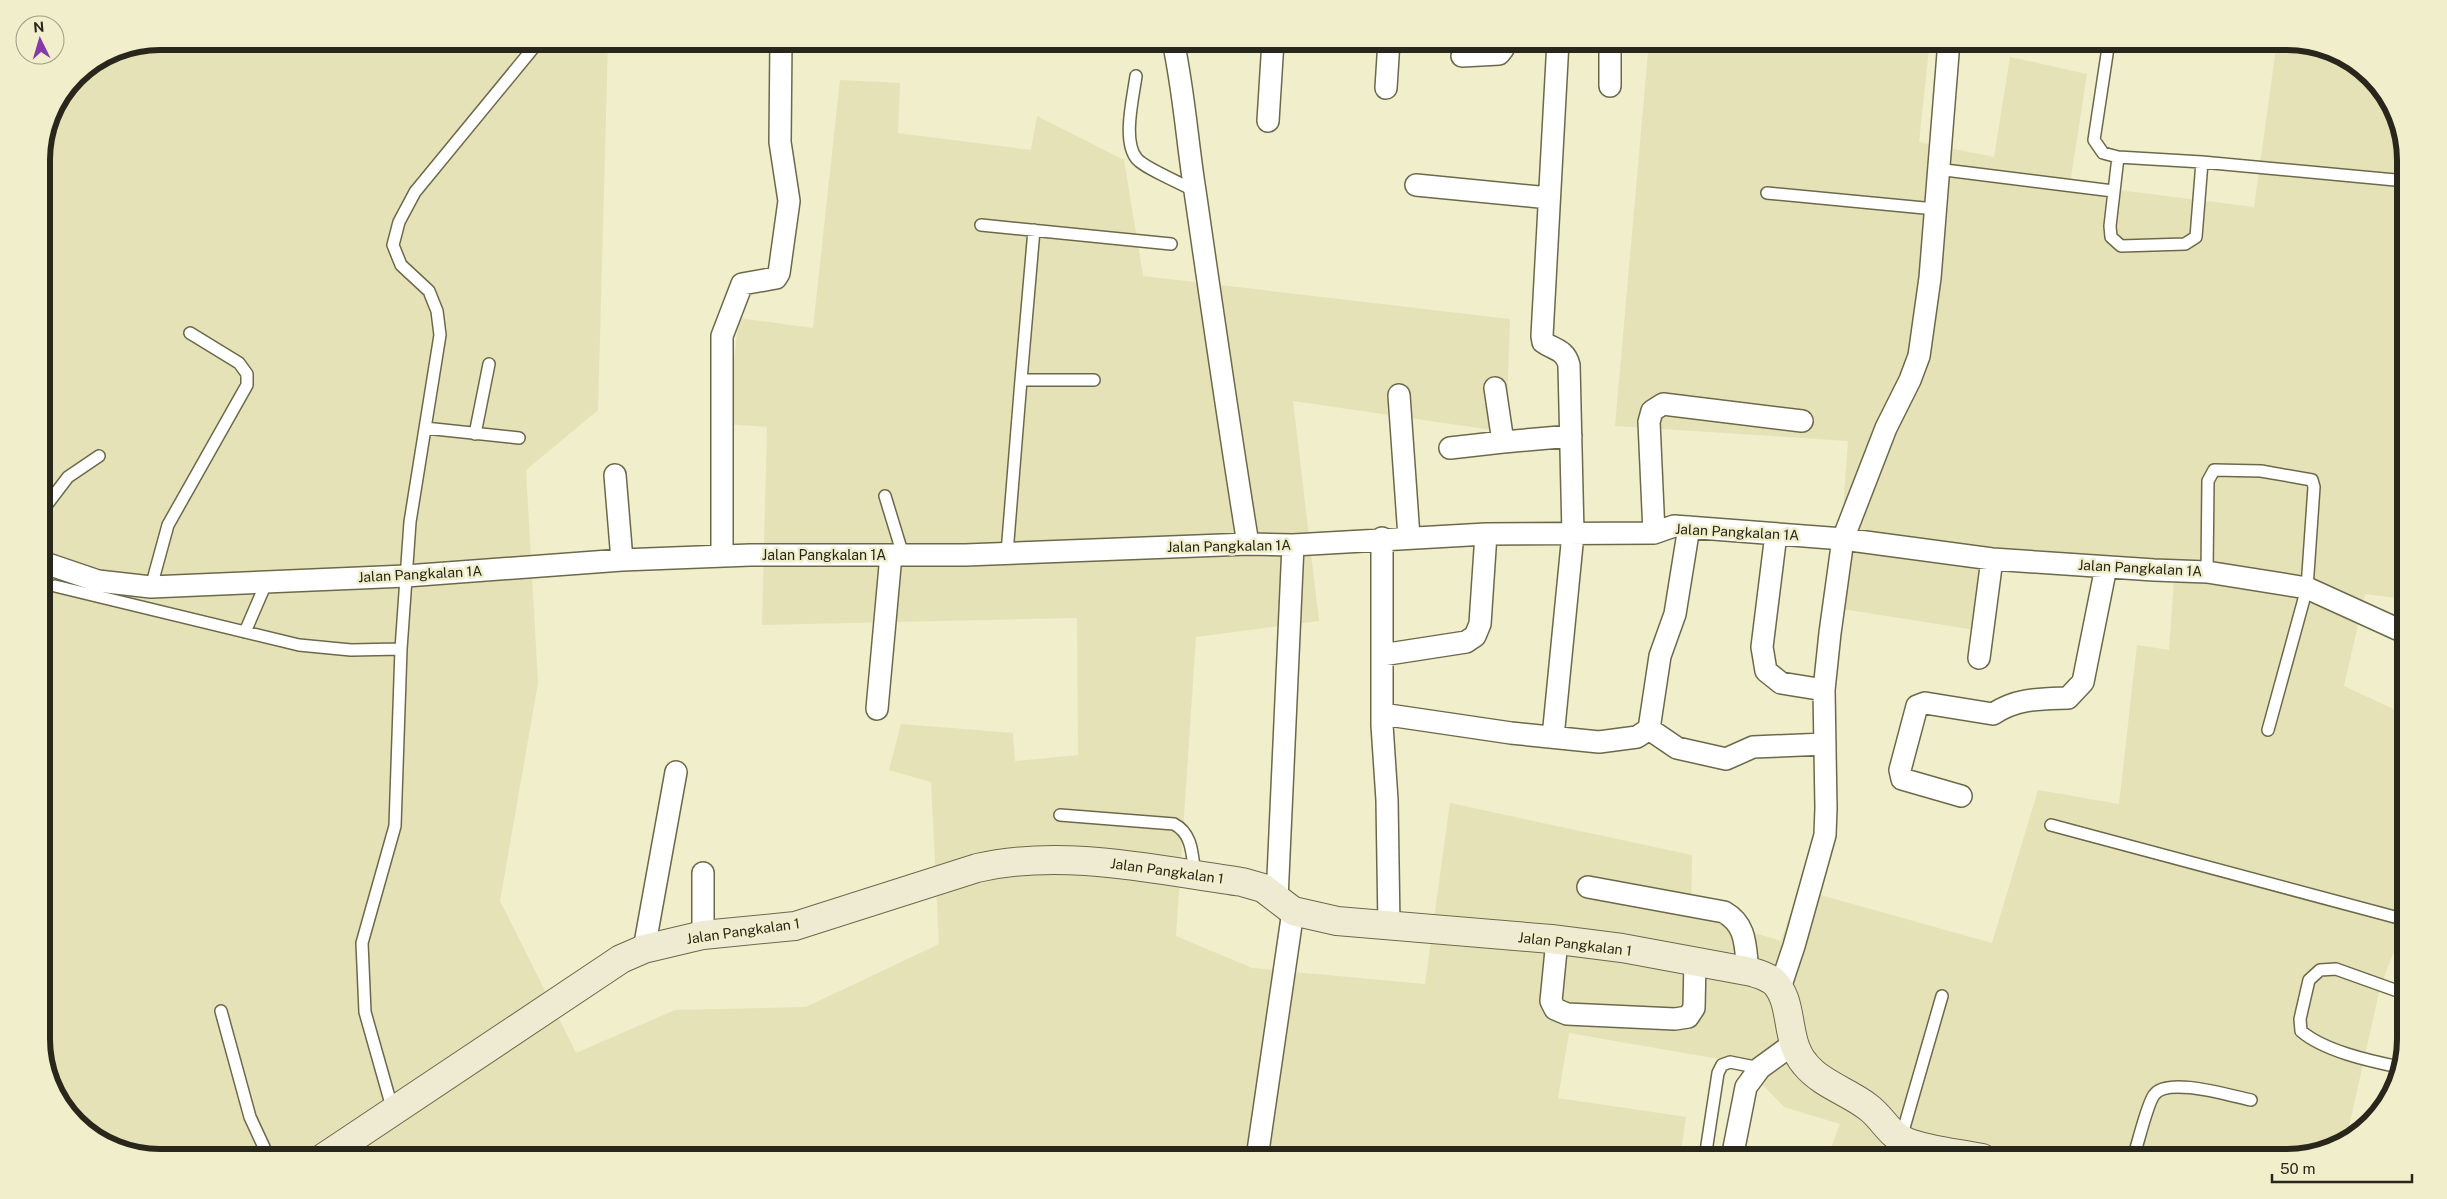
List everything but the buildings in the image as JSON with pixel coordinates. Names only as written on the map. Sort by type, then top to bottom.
[{"type":"main road","name":"Jalan Pangkalan 1","points":[[337,1149],[621,959],[644,949],[702,935],[795,926],[977,868],[1004,862],[1027,860],[1107,863],[1195,875],[1263,888],[1285,905],[1337,921],[1557,940],[1622,948],[1748,971],[1771,980],[1780,988]]},
{"type":"main road","points":[[1780,988],[1786,1004],[1793,1044],[1805,1065],[1828,1082],[1869,1107],[1893,1134],[1908,1142],[1940,1149]]},
{"type":"street","points":[[722,556],[722,336],[742,284],[776,278],[779,273],[790,201],[780,142],[781,50]]},
{"type":"street","points":[[1175,50],[1183,88],[1194,191],[1224,398],[1248,544]]},
{"type":"street","points":[[1268,121],[1272,50]]},
{"type":"street","points":[[1386,88],[1388,50]]},
{"type":"street","points":[[1462,56],[1499,54],[1502,50]]},
{"type":"street","points":[[1553,738],[1573,534],[1567,357],[1562,351],[1543,342],[1542,336],[1557,50]]},
{"type":"street","points":[[1610,50],[1610,86]]},
{"type":"street","points":[[1780,988],[1794,946],[1824,835],[1824,690],[1843,538],[1886,428],[1910,380],[1919,356],[1930,278],[1937,169],[1948,50]]},
{"type":"street","points":[[1416,185],[1549,198]]},
{"type":"street","points":[[1495,388],[1503,442]]},
{"type":"street","points":[[1399,395],[1409,537]]},
{"type":"street","points":[[1654,533],[1649,422],[1652,411],[1663,404],[1802,421]]},
{"type":"street","points":[[1450,448],[1571,436]]},
{"type":"street","points":[[615,475],[622,560]]},
{"type":"street","name":"Jalan Pangkalan 1A","points":[[50,565],[98,581],[151,588],[406,576],[622,560],[722,556],[1007,554],[1248,544],[1293,545],[1382,538],[1486,534],[1654,533],[1674,526],[1843,538],[1992,559],[2207,572],[2307,588],[2397,630]]},
{"type":"street","points":[[1382,714],[1553,738],[1599,742],[1621,741],[1637,737],[1648,730],[1660,656],[1675,614],[1689,527]]},
{"type":"street","points":[[1382,655],[1466,642],[1475,636],[1480,624],[1486,534]]},
{"type":"street","points":[[1776,534],[1762,647],[1766,671],[1781,683],[1824,690]]},
{"type":"street","points":[[1382,538],[1382,714],[1387,800],[1390,926]]},
{"type":"street","points":[[1258,1149],[1285,905],[1293,545]]},
{"type":"street","points":[[877,709],[897,555]]},
{"type":"street","points":[[1979,658],[1992,559]]},
{"type":"street","points":[[1962,796],[1902,779],[1900,770],[1917,706],[1925,703],[1993,714],[2008,704],[2038,699],[2068,698],[2083,682],[2106,567]]},
{"type":"street","points":[[1648,730],[1677,748],[1726,759],[1753,747],[1825,744]]},
{"type":"street","points":[[644,949],[676,772]]},
{"type":"street","points":[[702,935],[703,873]]},
{"type":"street","points":[[1588,888],[1724,912],[1736,918],[1743,933],[1748,971]]},
{"type":"street","points":[[1557,940],[1551,1001],[1554,1009],[1568,1014],[1675,1019],[1688,1017],[1694,1008],[1695,961]]},
{"type":"street","points":[[1734,1149],[1746,1087],[1760,1068],[1793,1044]]},
{"type":"lane","points":[[393,1112],[365,1012],[362,943],[395,826],[401,650],[410,522],[440,335],[436,311],[428,290],[401,265],[393,245],[398,222],[415,192],[532,50]]},
{"type":"lane","points":[[2108,50],[2094,140],[2103,153],[2118,157],[2202,162],[2397,180]]},
{"type":"lane","points":[[1136,76],[1129,140],[1132,150],[1138,160],[1194,191]]},
{"type":"lane","points":[[2118,157],[2110,226],[2111,237],[2121,246],[2185,244],[2196,236],[2202,162]]},
{"type":"lane","points":[[1937,169],[2113,192]]},
{"type":"lane","points":[[1768,193],[1935,209]]},
{"type":"lane","points":[[980,225],[1170,244]]},
{"type":"lane","points":[[1007,554],[1034,230]]},
{"type":"lane","points":[[151,588],[168,525],[247,385],[248,374],[239,363],[190,333]]},
{"type":"lane","points":[[475,434],[489,364]]},
{"type":"lane","points":[[1022,380],[1094,380]]},
{"type":"lane","points":[[425,428],[519,438]]},
{"type":"lane","points":[[50,501],[68,477],[99,456]]},
{"type":"lane","points":[[2207,572],[2208,481],[2210,474],[2214,470],[2261,471],[2306,477],[2312,480],[2314,487],[2307,588],[2268,730]]},
{"type":"lane","points":[[886,496],[897,555]]},
{"type":"lane","points":[[245,632],[268,581]]},
{"type":"lane","points":[[55,586],[299,645],[324,648],[401,650]]},
{"type":"lane","points":[[1060,816],[1174,824],[1184,829],[1188,837],[1195,875]]},
{"type":"lane","points":[[2051,825],[2397,918]]},
{"type":"lane","points":[[2393,1066],[2372,1062],[2310,1039],[2301,1031],[2300,1019],[2309,980],[2320,970],[2336,969],[2397,991]]},
{"type":"lane","points":[[1901,1138],[1942,996]]},
{"type":"lane","points":[[221,1011],[250,1117],[265,1149]]},
{"type":"lane","points":[[1706,1149],[1718,1073],[1722,1065],[1730,1062],[1760,1068]]},
{"type":"lane","points":[[2136,1149],[2154,1094],[2164,1088],[2177,1086],[2251,1100]]},
{"type":"shaded area","points":[[608,50],[598,410],[526,470],[538,683],[500,901],[576,1053],[675,1010],[806,1007],[939,944],[931,782],[889,770],[901,724],[1013,733],[1015,761],[1078,755],[1077,618],[762,625],[767,427],[726,424],[739,318],[813,328],[840,80],[900,83],[898,133],[1031,150],[1037,116],[1124,160],[1143,276],[1510,319],[1506,432],[1293,401],[1319,621],[1196,637],[1176,936],[1252,968],[1425,984],[1450,803],[1692,855],[1691,913],[1781,941],[1799,889],[1992,943],[2038,790],[2119,804],[2137,645],[2169,650],[2175,567],[1982,550],[1975,630],[1836,608],[1848,441],[1615,426],[1648,50],[1929,50],[1919,142],[1994,157],[2010,57],[2087,74],[2070,184],[2254,207],[2276,50],[2301,51],[2336,61],[2360,77],[2370,87],[2386,111],[2395,138],[2397,153],[2397,598],[2365,594],[2344,686],[2397,711],[2397,943],[2380,988],[2348,1130],[2329,1141],[2301,1148],[2287,1149],[1830,1149],[1840,1124],[1784,1107],[1742,1063],[1569,1033],[1558,1098],[1686,1117],[1681,1149],[160,1149],[131,1145],[111,1138],[87,1122],[77,1112],[61,1088],[52,1061],[50,1046],[50,153],[54,131],[61,111],[77,87],[87,77],[111,61],[146,51]]}]
